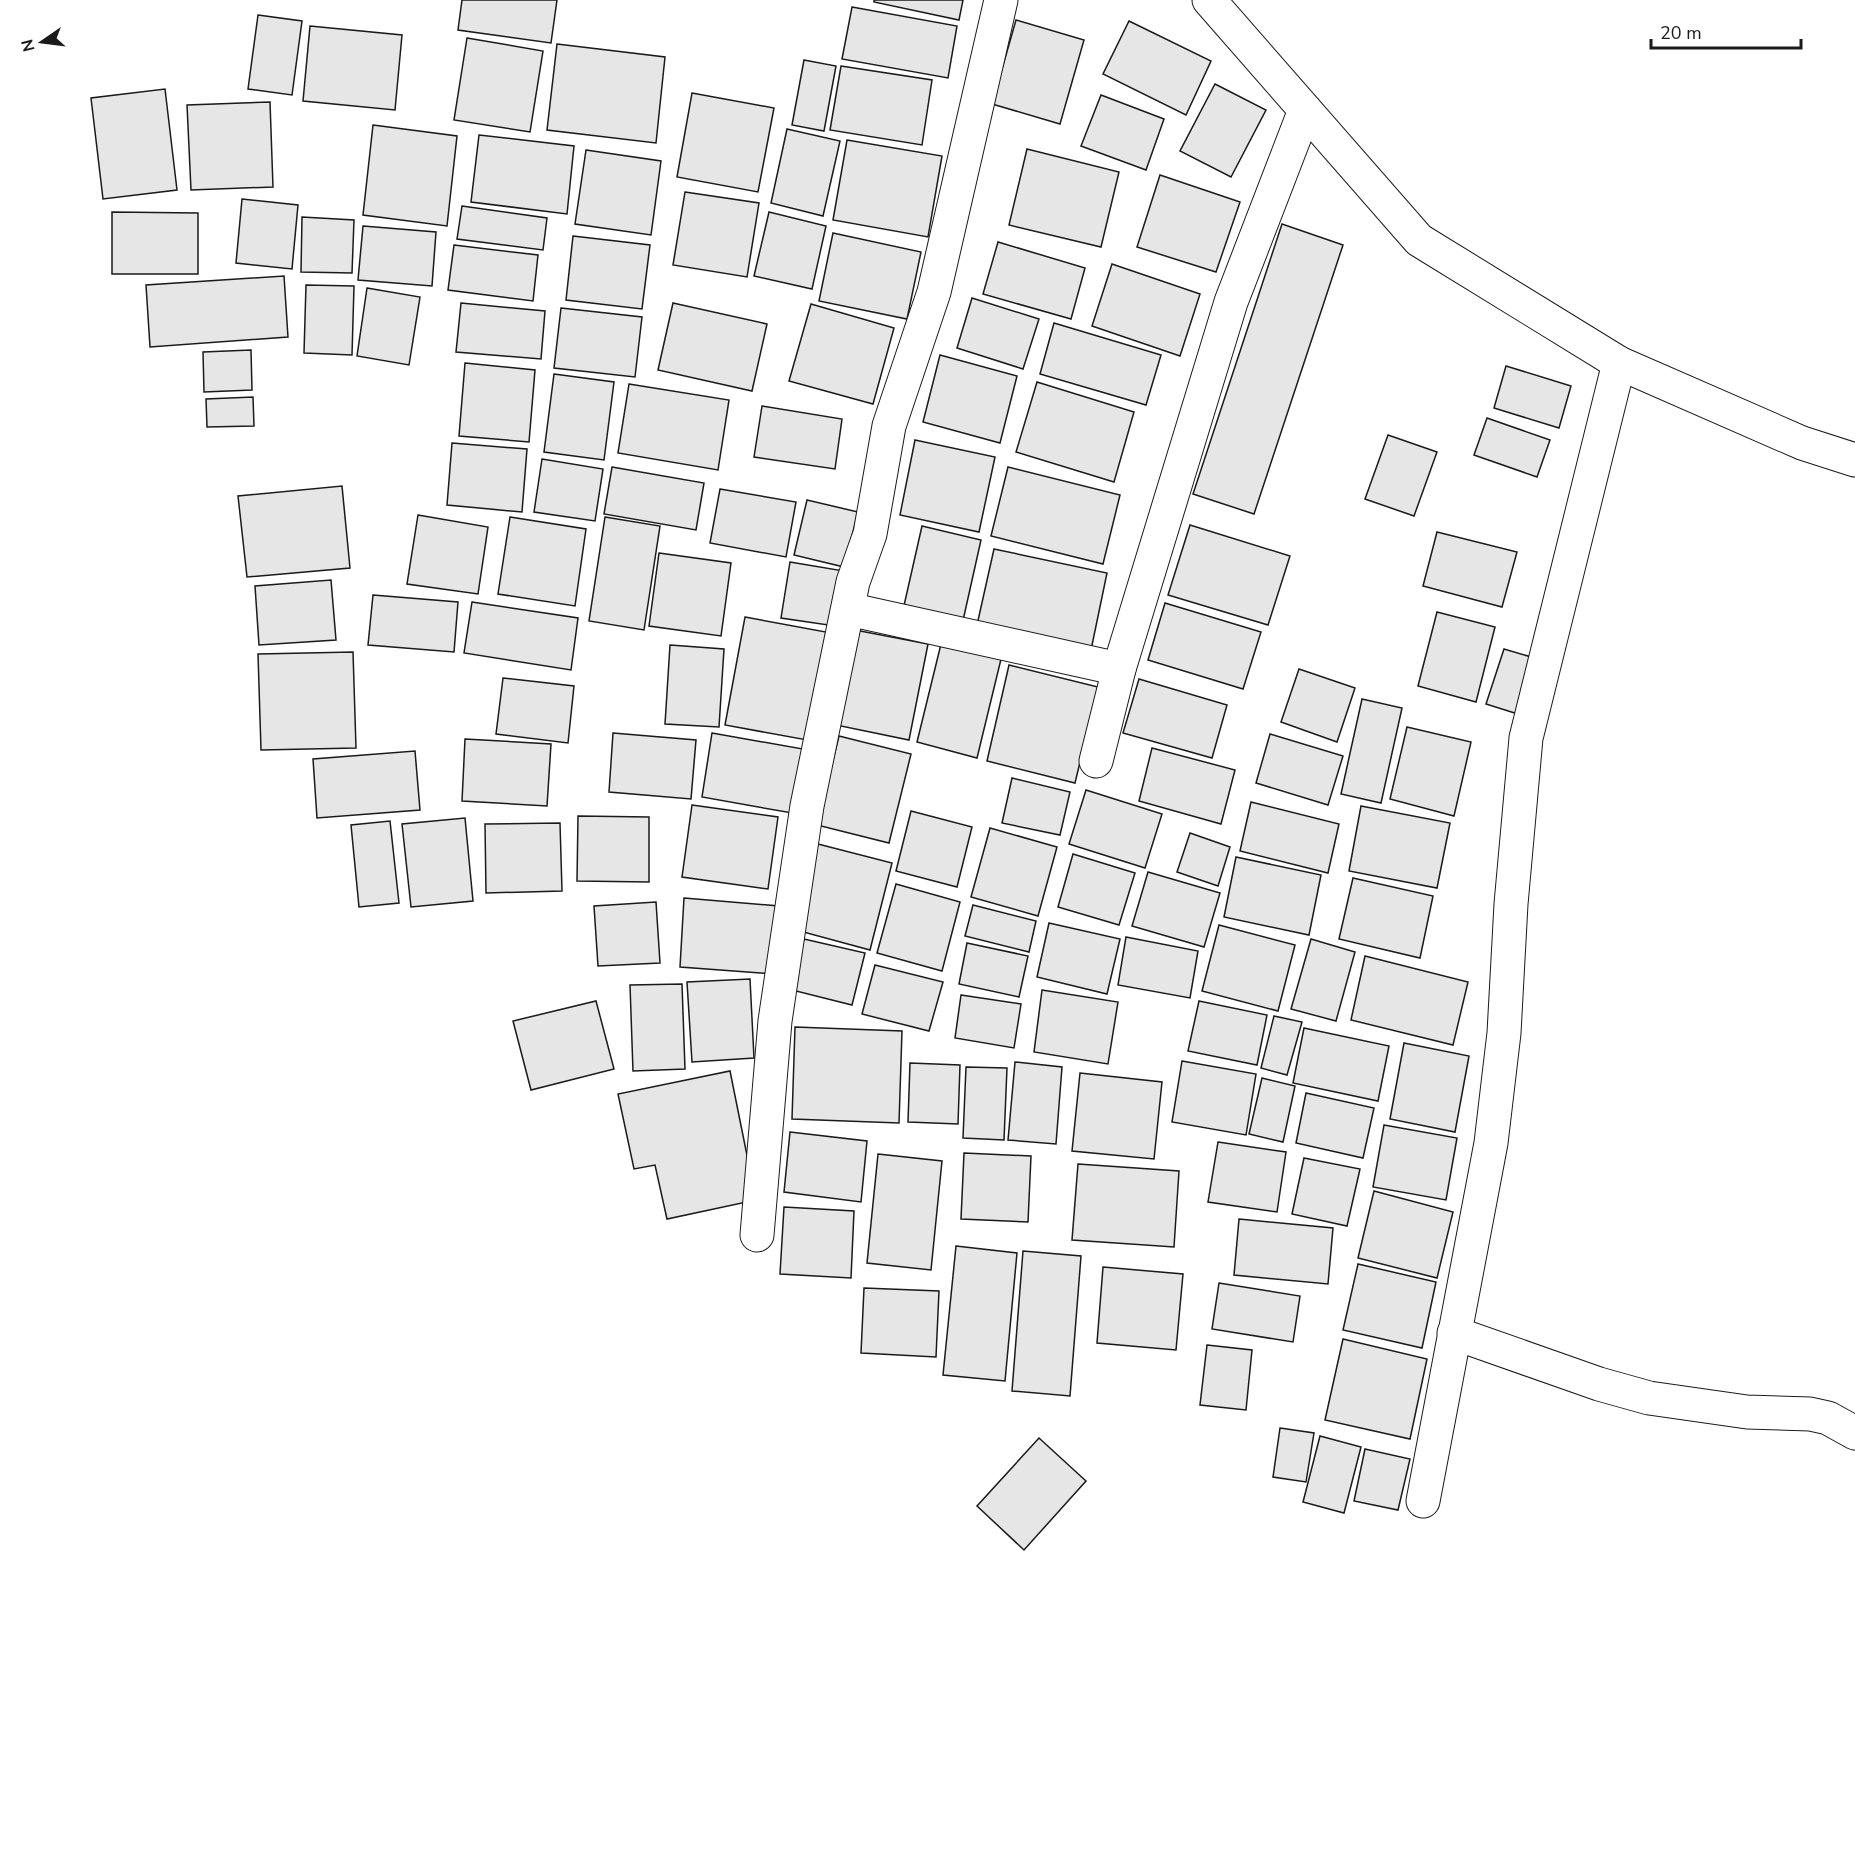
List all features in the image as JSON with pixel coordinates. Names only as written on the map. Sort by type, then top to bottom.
[{"type":"street","points":[[757,1235],[777,1010],[807,806],[853,582],[870,534],[890,426],[934,292],[1001,0]]},
{"type":"street","points":[[1209,0],[1419,240],[1619,363],[1802,443],[1855,460]]},
{"type":"street","points":[[1096,761],[1119,669],[1231,302],[1305,110]]},
{"type":"street","points":[[1423,1501],[1491,1143],[1504,1033],[1511,904],[1526,738],[1619,363]]},
{"type":"street","points":[[848,609],[1119,669]]},
{"type":"street","points":[[1454,1333],[1599,1384],[1649,1398],[1748,1412],[1810,1414],[1828,1418],[1855,1433]]},
{"type":"building","points":[[462,0],[557,0],[551,43],[458,30]]},
{"type":"building","points":[[874,0],[963,0],[959,20],[874,2]]},
{"type":"building","points":[[852,7],[957,26],[948,78],[842,59]]},
{"type":"building","points":[[258,15],[302,21],[292,95],[248,89]]},
{"type":"building","points":[[1016,20],[1084,40],[1060,124],[992,104]]},
{"type":"building","points":[[1129,21],[1211,61],[1186,115],[1103,74]]},
{"type":"building","points":[[310,26],[402,35],[395,110],[303,101]]},
{"type":"building","points":[[467,38],[543,51],[530,132],[454,120]]},
{"type":"building","points":[[557,44],[665,57],[656,143],[547,130]]},
{"type":"building","points":[[804,60],[836,66],[824,131],[792,125]]},
{"type":"building","points":[[841,66],[932,80],[922,145],[830,130]]},
{"type":"building","points":[[1215,84],[1266,110],[1231,177],[1180,151]]},
{"type":"building","points":[[165,89],[177,190],[103,199],[91,98]]},
{"type":"building","points":[[692,93],[774,108],[758,192],[677,177]]},
{"type":"building","points":[[1101,95],[1164,119],[1146,170],[1081,146]]},
{"type":"building","points":[[270,102],[273,187],[191,190],[187,105]]},
{"type":"building","points":[[373,125],[457,136],[447,226],[363,215]]},
{"type":"building","points":[[787,129],[840,141],[823,216],[771,203]]},
{"type":"building","points":[[479,135],[574,146],[567,214],[471,202]]},
{"type":"building","points":[[847,140],[942,156],[928,237],[833,220]]},
{"type":"building","points":[[1027,149],[1119,172],[1101,247],[1009,225]]},
{"type":"building","points":[[586,150],[661,161],[651,235],[575,224]]},
{"type":"building","points":[[1160,175],[1240,202],[1216,272],[1137,247]]},
{"type":"building","points":[[685,192],[759,203],[747,277],[673,265]]},
{"type":"building","points":[[242,199],[298,205],[292,269],[236,263]]},
{"type":"building","points":[[462,206],[547,218],[543,250],[457,239]]},
{"type":"building","points":[[112,212],[198,213],[198,274],[112,274]]},
{"type":"building","points":[[769,212],[826,226],[812,289],[754,276]]},
{"type":"building","points":[[302,217],[354,220],[352,273],[301,272]]},
{"type":"building","points":[[1282,224],[1343,245],[1254,514],[1193,494]]},
{"type":"building","points":[[363,226],[436,232],[432,286],[358,280]]},
{"type":"building","points":[[833,233],[921,252],[907,319],[819,301]]},
{"type":"building","points":[[573,236],[650,245],[642,309],[566,300]]},
{"type":"building","points":[[998,242],[1085,268],[1071,319],[983,294]]},
{"type":"building","points":[[454,245],[538,255],[533,301],[448,290]]},
{"type":"building","points":[[1112,264],[1200,294],[1180,356],[1092,326]]},
{"type":"building","points":[[284,276],[288,337],[150,347],[146,285]]},
{"type":"building","points":[[306,285],[354,286],[352,355],[304,353]]},
{"type":"building","points":[[367,288],[420,297],[409,365],[357,356]]},
{"type":"building","points":[[972,298],[1039,319],[1023,369],[957,348]]},
{"type":"building","points":[[461,303],[545,311],[541,359],[456,352]]},
{"type":"building","points":[[673,303],[767,324],[752,391],[658,370]]},
{"type":"building","points":[[811,304],[894,328],[873,404],[789,381]]},
{"type":"building","points":[[561,308],[642,317],[635,377],[554,368]]},
{"type":"building","points":[[1054,323],[1161,355],[1146,405],[1040,374]]},
{"type":"building","points":[[251,350],[252,390],[204,392],[203,352]]},
{"type":"building","points":[[940,355],[1017,376],[1000,443],[923,422]]},
{"type":"building","points":[[465,363],[535,370],[529,442],[459,436]]},
{"type":"building","points":[[1506,366],[1571,386],[1559,428],[1494,408]]},
{"type":"building","points":[[554,374],[614,382],[604,460],[544,452]]},
{"type":"building","points":[[1037,382],[1134,412],[1114,482],[1016,452]]},
{"type":"building","points":[[629,384],[729,400],[718,470],[618,453]]},
{"type":"building","points":[[253,397],[254,426],[207,427],[206,399]]},
{"type":"building","points":[[762,406],[842,419],[835,469],[754,457]]},
{"type":"building","points":[[1487,418],[1550,440],[1537,477],[1474,455]]},
{"type":"building","points":[[1388,435],[1437,452],[1414,516],[1365,499]]},
{"type":"building","points":[[915,440],[995,457],[979,532],[900,515]]},
{"type":"building","points":[[452,443],[527,449],[522,512],[447,505]]},
{"type":"building","points":[[542,459],[603,469],[595,521],[534,512]]},
{"type":"building","points":[[612,467],[704,483],[696,530],[604,514]]},
{"type":"building","points":[[1008,467],[1120,495],[1103,564],[991,536]]},
{"type":"building","points":[[342,486],[350,568],[247,577],[238,496]]},
{"type":"building","points":[[720,489],[796,502],[786,557],[710,543]]},
{"type":"building","points":[[807,500],[858,512],[844,567],[794,555]]},
{"type":"building","points":[[418,515],[488,527],[478,594],[407,584]]},
{"type":"building","points":[[510,517],[586,529],[575,606],[498,594]]},
{"type":"building","points":[[605,517],[660,526],[644,630],[589,621]]},
{"type":"building","points":[[1190,525],[1290,556],[1268,625],[1168,595]]},
{"type":"building","points":[[922,526],[981,540],[962,625],[903,610]]},
{"type":"building","points":[[1437,532],[1517,552],[1502,607],[1423,586]]},
{"type":"building","points":[[994,549],[1107,573],[1091,650],[977,625]]},
{"type":"building","points":[[659,553],[731,563],[721,636],[649,626]]},
{"type":"building","points":[[790,562],[844,571],[835,626],[781,618]]},
{"type":"building","points":[[331,580],[336,640],[259,645],[255,586]]},
{"type":"building","points":[[373,595],[458,602],[454,652],[368,645]]},
{"type":"building","points":[[472,602],[578,618],[571,670],[464,653]]},
{"type":"building","points":[[1165,603],[1261,632],[1243,689],[1148,660]]},
{"type":"building","points":[[1437,612],[1495,627],[1476,702],[1418,686]]},
{"type":"building","points":[[745,617],[826,632],[807,740],[725,725]]},
{"type":"building","points":[[855,630],[928,644],[909,740],[836,725]]},
{"type":"building","points":[[942,640],[1002,655],[977,758],[917,742]]},
{"type":"building","points":[[670,645],[724,649],[719,727],[665,724]]},
{"type":"building","points":[[1504,649],[1538,659],[1521,715],[1486,704]]},
{"type":"building","points":[[353,652],[356,748],[261,750],[258,654]]},
{"type":"building","points":[[1009,665],[1098,687],[1075,783],[987,761]]},
{"type":"building","points":[[1299,669],[1355,688],[1337,742],[1281,722]]},
{"type":"building","points":[[503,678],[574,686],[568,743],[496,734]]},
{"type":"building","points":[[1139,679],[1227,705],[1212,758],[1123,733]]},
{"type":"building","points":[[1362,699],[1402,708],[1381,803],[1341,794]]},
{"type":"building","points":[[1407,727],[1471,742],[1454,816],[1390,799]]},
{"type":"building","points":[[613,733],[696,740],[691,799],[609,792]]},
{"type":"building","points":[[712,733],[803,749],[792,813],[702,797]]},
{"type":"building","points":[[1270,734],[1343,756],[1328,805],[1256,783]]},
{"type":"building","points":[[839,736],[911,754],[889,843],[817,825]]},
{"type":"building","points":[[465,739],[551,744],[547,806],[462,801]]},
{"type":"building","points":[[1152,748],[1235,770],[1221,824],[1139,801]]},
{"type":"building","points":[[415,751],[420,810],[317,818],[313,759]]},
{"type":"building","points":[[1012,778],[1070,792],[1060,835],[1002,823]]},
{"type":"building","points":[[1086,790],[1162,814],[1145,868],[1069,844]]},
{"type":"building","points":[[1251,802],[1339,824],[1328,873],[1240,851]]},
{"type":"building","points":[[692,805],[778,817],[768,889],[682,877]]},
{"type":"building","points":[[1361,806],[1450,823],[1437,888],[1349,871]]},
{"type":"building","points":[[911,811],[972,827],[957,887],[896,871]]},
{"type":"building","points":[[578,816],[649,817],[649,882],[577,881]]},
{"type":"building","points":[[465,818],[473,901],[411,907],[402,824]]},
{"type":"building","points":[[390,821],[399,903],[359,907],[351,825]]},
{"type":"building","points":[[560,823],[562,891],[486,893],[485,824]]},
{"type":"building","points":[[990,828],[1057,847],[1038,916],[971,897]]},
{"type":"building","points":[[1190,833],[1230,847],[1218,886],[1177,872]]},
{"type":"building","points":[[818,844],[892,863],[870,950],[796,930]]},
{"type":"building","points":[[1073,854],[1135,873],[1119,925],[1058,907]]},
{"type":"building","points":[[1236,857],[1321,875],[1309,935],[1224,917]]},
{"type":"building","points":[[1148,872],[1220,893],[1204,947],[1132,926]]},
{"type":"building","points":[[1353,878],[1433,896],[1420,958],[1339,939]]},
{"type":"building","points":[[896,884],[960,902],[942,971],[877,953]]},
{"type":"building","points":[[684,898],[779,906],[774,974],[680,967]]},
{"type":"building","points":[[656,902],[660,963],[598,966],[594,906]]},
{"type":"building","points":[[973,905],[1036,921],[1029,952],[965,936]]},
{"type":"building","points":[[1049,923],[1120,939],[1107,994],[1037,977]]},
{"type":"building","points":[[1219,925],[1295,945],[1278,1011],[1202,991]]},
{"type":"building","points":[[1126,937],[1198,951],[1190,998],[1118,985]]},
{"type":"building","points":[[804,939],[865,953],[852,1005],[792,990]]},
{"type":"building","points":[[1311,939],[1355,952],[1336,1021],[1291,1009]]},
{"type":"building","points":[[967,943],[1028,956],[1019,997],[959,984]]},
{"type":"building","points":[[1365,956],[1468,982],[1453,1045],[1351,1020]]},
{"type":"building","points":[[875,965],[943,982],[929,1031],[862,1014]]},
{"type":"building","points":[[750,979],[754,1058],[692,1062],[687,982]]},
{"type":"building","points":[[682,984],[685,1069],[633,1071],[630,985]]},
{"type":"building","points":[[1042,990],[1118,1002],[1108,1064],[1034,1052]]},
{"type":"building","points":[[961,995],[1021,1004],[1014,1048],[955,1038]]},
{"type":"building","points":[[596,1001],[614,1069],[531,1090],[513,1021]]},
{"type":"building","points":[[1199,1001],[1267,1015],[1257,1065],[1188,1051]]},
{"type":"building","points":[[1274,1016],[1302,1022],[1287,1075],[1261,1068]]},
{"type":"building","points":[[795,1027],[902,1031],[899,1123],[792,1119]]},
{"type":"building","points":[[1304,1028],[1389,1046],[1378,1101],[1293,1083]]},
{"type":"building","points":[[1404,1043],[1469,1056],[1455,1132],[1390,1119]]},
{"type":"building","points":[[1182,1061],[1256,1074],[1246,1135],[1172,1122]]},
{"type":"building","points":[[1015,1062],[1062,1067],[1056,1144],[1008,1140]]},
{"type":"building","points":[[910,1063],[960,1065],[958,1124],[908,1122]]},
{"type":"building","points":[[966,1067],[1007,1068],[1004,1140],[963,1138]]},
{"type":"building","points":[[730,1071],[756,1200],[667,1219],[655,1165],[634,1169],[618,1094]]},
{"type":"building","points":[[1080,1073],[1162,1082],[1154,1159],[1072,1151]]},
{"type":"building","points":[[1262,1078],[1295,1086],[1283,1142],[1249,1134]]},
{"type":"building","points":[[1306,1093],[1374,1108],[1363,1158],[1296,1143]]},
{"type":"building","points":[[1384,1125],[1457,1138],[1446,1200],[1373,1187]]},
{"type":"building","points":[[790,1132],[867,1141],[861,1202],[784,1192]]},
{"type":"building","points":[[1218,1142],[1286,1152],[1277,1212],[1208,1202]]},
{"type":"building","points":[[964,1153],[1031,1156],[1028,1222],[961,1219]]},
{"type":"building","points":[[878,1154],[942,1161],[931,1270],[867,1263]]},
{"type":"building","points":[[1304,1158],[1360,1169],[1347,1226],[1292,1214]]},
{"type":"building","points":[[1078,1164],[1179,1171],[1174,1247],[1072,1240]]},
{"type":"building","points":[[1374,1191],[1453,1212],[1437,1278],[1358,1258]]},
{"type":"building","points":[[784,1207],[854,1211],[851,1278],[780,1274]]},
{"type":"building","points":[[1239,1219],[1333,1228],[1328,1284],[1234,1275]]},
{"type":"building","points":[[956,1246],[1017,1253],[1005,1381],[943,1375]]},
{"type":"building","points":[[1023,1251],[1081,1256],[1070,1396],[1012,1391]]},
{"type":"building","points":[[1358,1264],[1436,1282],[1422,1348],[1343,1330]]},
{"type":"building","points":[[1103,1267],[1183,1274],[1176,1350],[1097,1343]]},
{"type":"building","points":[[1219,1283],[1300,1296],[1293,1342],[1212,1329]]},
{"type":"building","points":[[864,1288],[939,1291],[936,1357],[861,1353]]},
{"type":"building","points":[[1343,1339],[1427,1359],[1410,1439],[1325,1420]]},
{"type":"building","points":[[1207,1345],[1252,1350],[1246,1410],[1200,1405]]},
{"type":"building","points":[[1280,1428],[1314,1433],[1306,1482],[1273,1477]]},
{"type":"building","points":[[1320,1436],[1361,1447],[1344,1513],[1303,1502]]},
{"type":"building","points":[[1039,1438],[1086,1481],[1024,1550],[977,1506]]},
{"type":"building","points":[[1365,1449],[1410,1459],[1398,1510],[1354,1501]]}]
